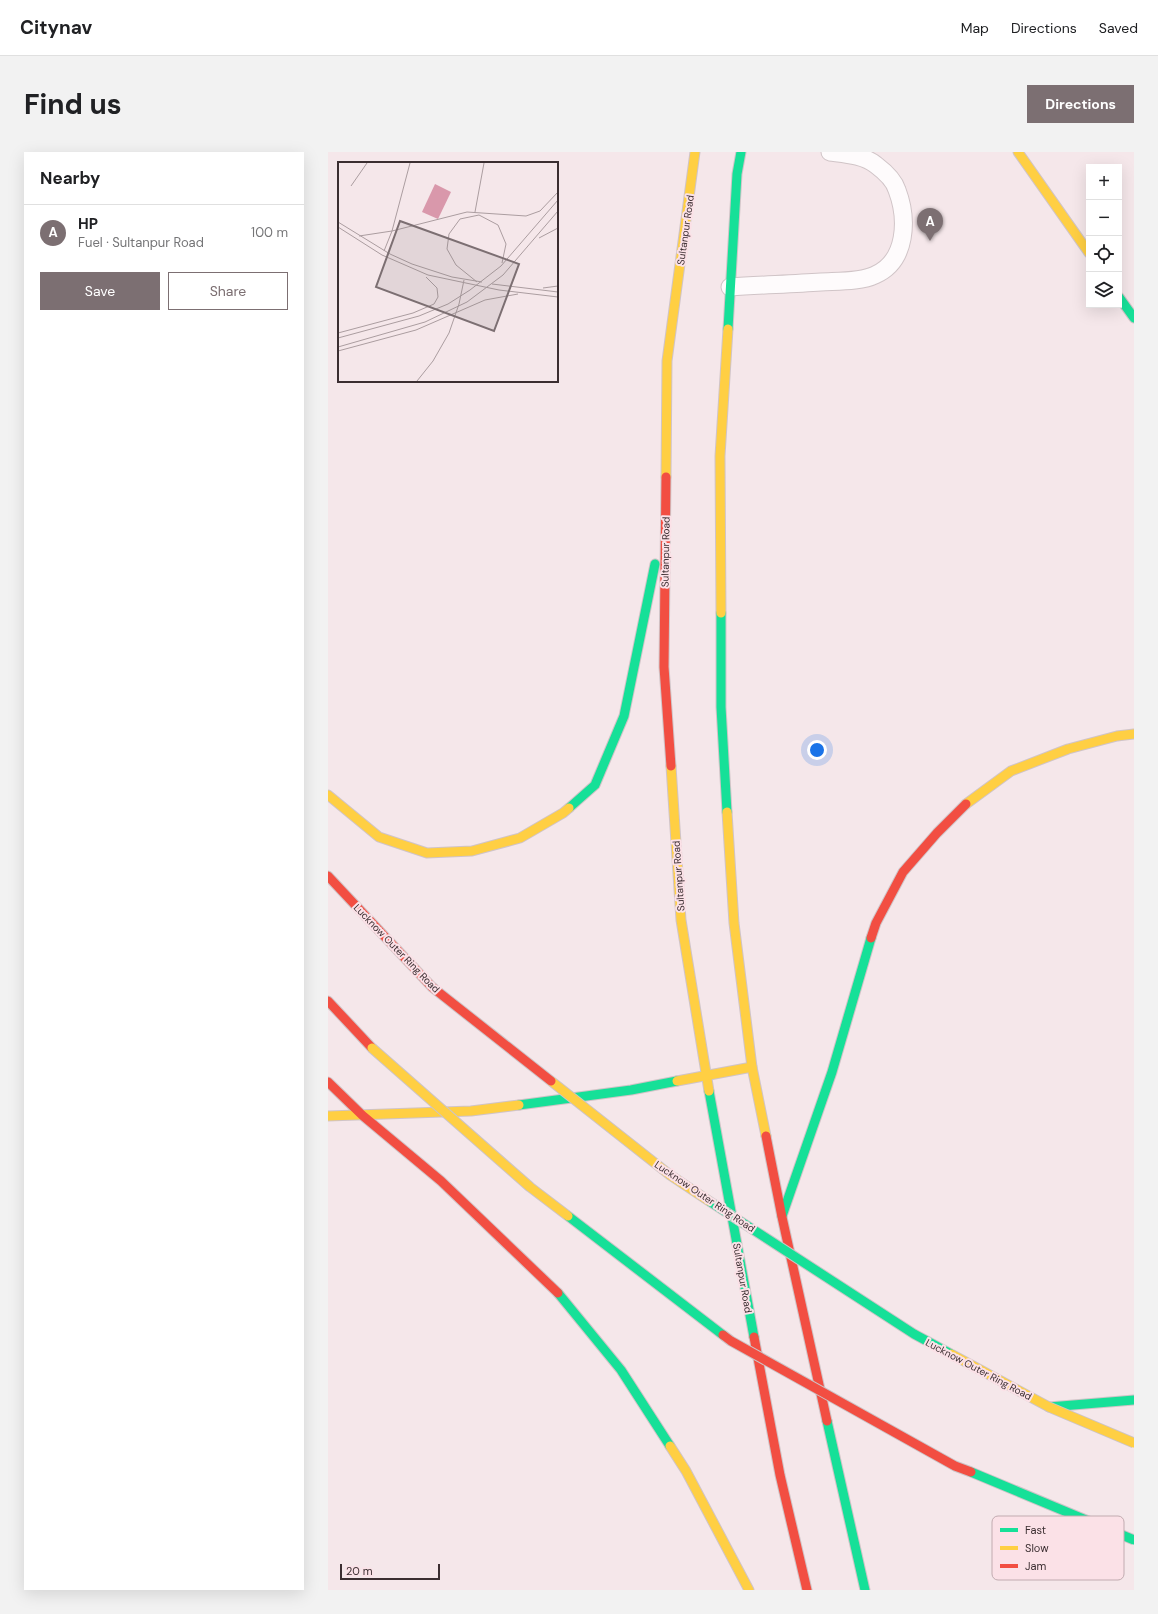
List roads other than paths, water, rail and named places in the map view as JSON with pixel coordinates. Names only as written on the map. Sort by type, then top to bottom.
[{"type":"main road","name":"Sultanpur Road","points":[[695,152],[667,361],[664,667],[680,912],[706,1076],[780,1475],[807,1590]]},
{"type":"main road","points":[[741,152],[737,174],[720,456],[721,707],[734,923],[752,1067],[782,1217],[865,1590]]},
{"type":"main road","points":[[1018,152],[1086,250]]},
{"type":"main road","points":[[1122,301],[1134,318]]},
{"type":"main road","points":[[328,794],[379,837],[427,853],[472,852],[520,838],[563,813],[595,785],[624,716],[665,507]]},
{"type":"main road","points":[[782,1217],[832,1072],[876,923],[904,872],[937,833],[969,801],[1011,771],[1068,749],[1118,736],[1134,734]]},
{"type":"main road","name":"Lucknow Outer Ring Road","points":[[328,876],[432,987],[670,1174],[914,1334],[1048,1407],[1134,1443]]},
{"type":"main road","points":[[328,1001],[372,1048],[530,1187],[731,1341],[955,1466],[1076,1516]]},
{"type":"main road","points":[[328,1116],[470,1111],[631,1090],[752,1067]]},
{"type":"main road","points":[[328,1082],[362,1115],[441,1181],[555,1289],[621,1370],[686,1471],[749,1590]]},
{"type":"main road","points":[[1048,1407],[1134,1400]]},
{"type":"main road","points":[[1124,1536],[1134,1540]]},
{"type":"lane","points":[[730,286],[849,281],[874,276],[890,265],[900,250],[904,228],[904,211],[897,189],[887,174],[875,163],[853,155],[830,152]]},
{"type":"place","name":"HP","points":[[930,241]]}]
